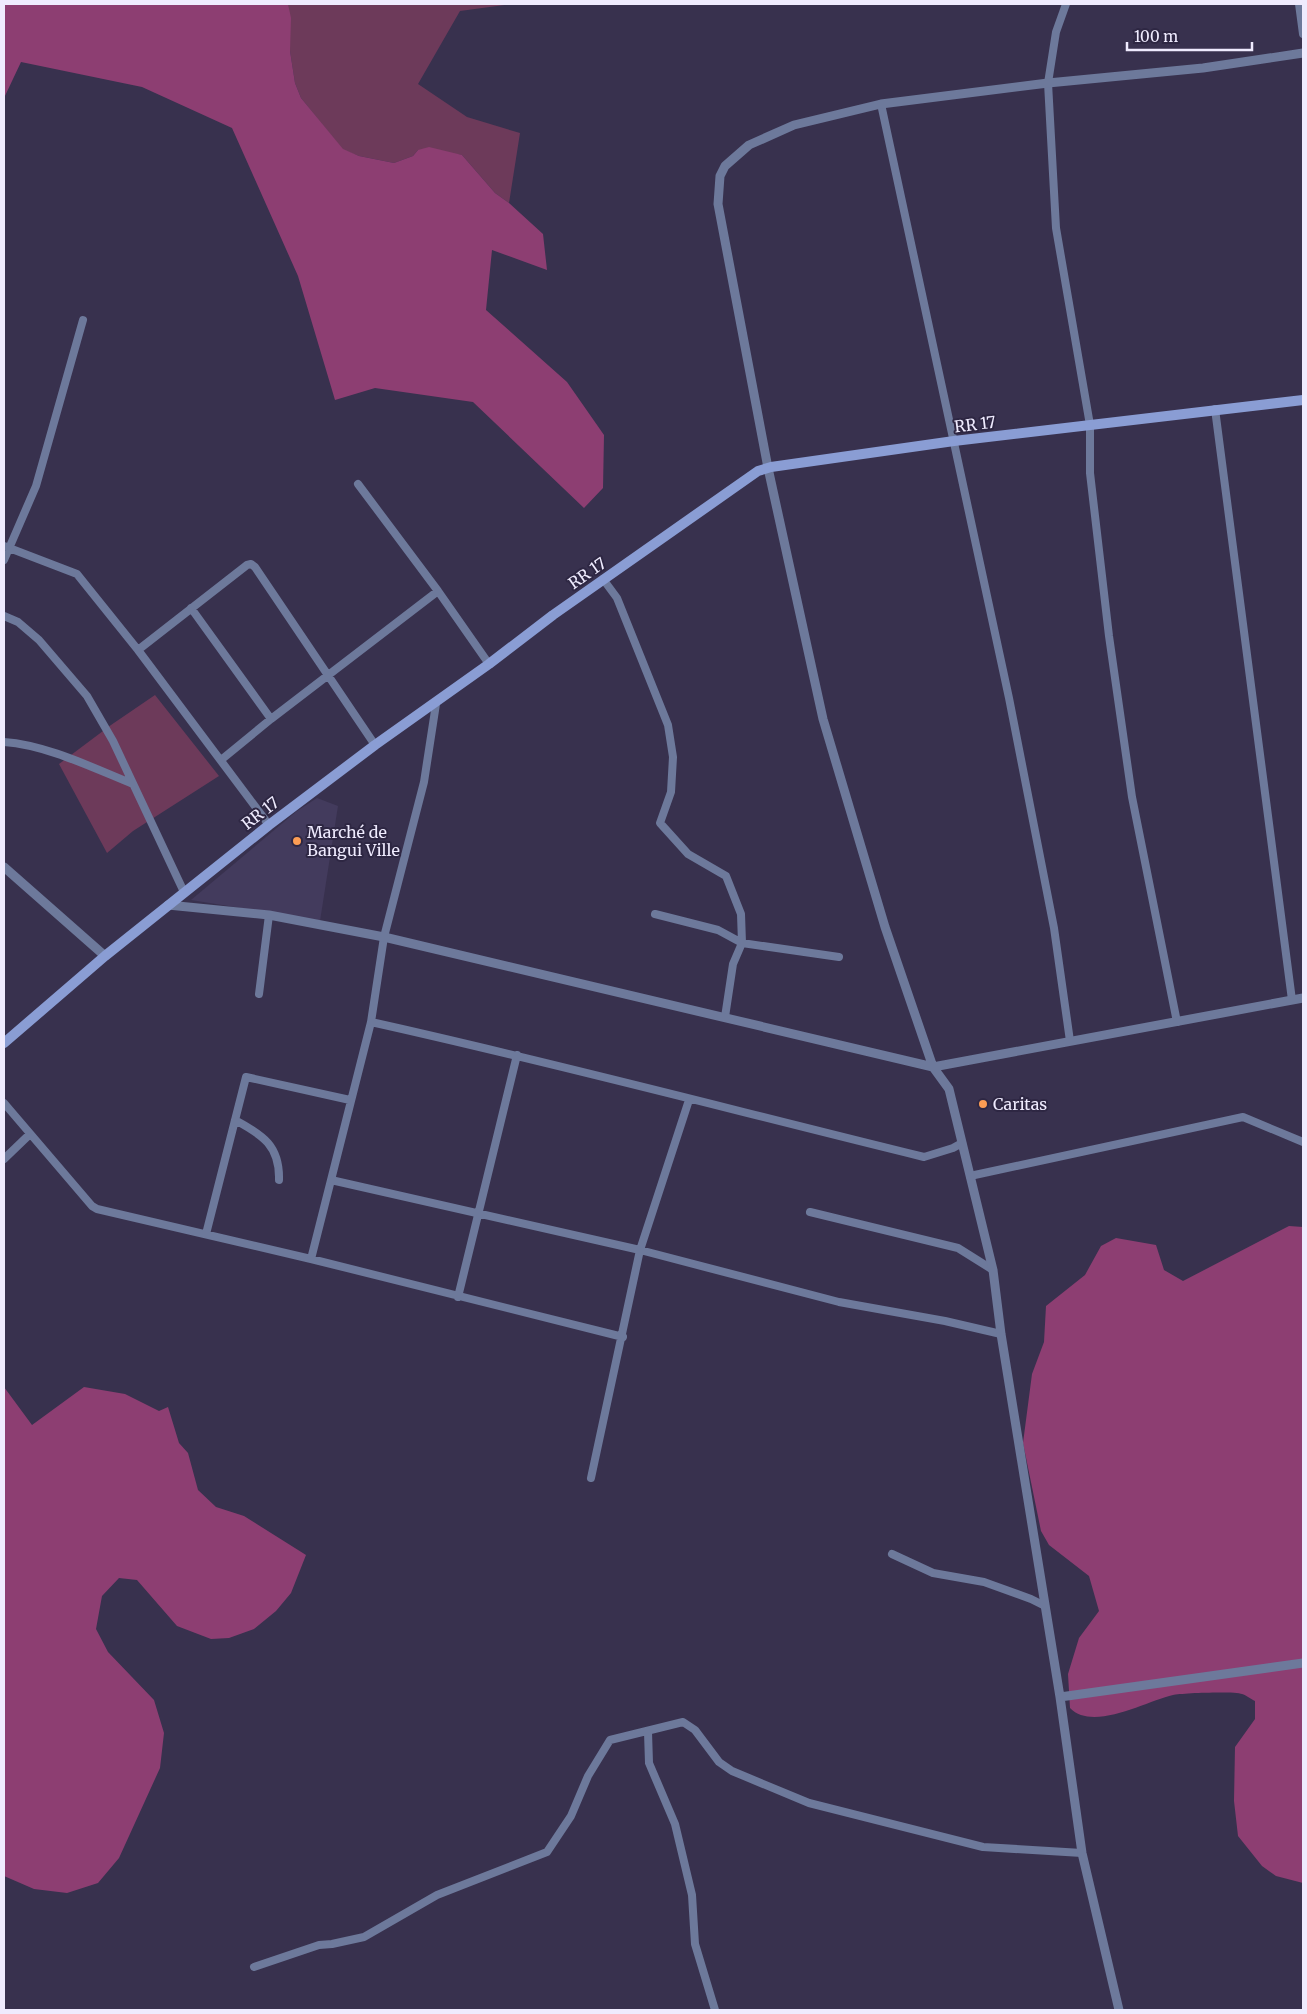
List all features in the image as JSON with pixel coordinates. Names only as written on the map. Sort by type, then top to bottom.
[{"type":"main road","name":"RR 17","points":[[4,1044],[105,956],[269,825],[375,745],[436,704],[604,579],[758,471],[954,441],[1303,400]]},
{"type":"street","points":[[1066,4],[1056,32],[1048,82],[1056,228],[1090,425],[1090,473],[1109,636],[1132,797],[1177,1022]]},
{"type":"street","points":[[1298,4],[1303,34]]},
{"type":"street","points":[[1119,2010],[1082,1853],[1060,1697],[1001,1334],[993,1270],[949,1088],[933,1067],[885,927],[823,720],[768,468],[718,204],[720,176],[725,166],[749,145],[794,125],[881,104],[1048,82],[1203,68],[1303,53]]},
{"type":"street","points":[[881,104],[1009,698],[1054,928],[1070,1041]]},
{"type":"street","points":[[4,560],[7,547],[36,486],[83,320]]},
{"type":"street","points":[[1216,409],[1292,1000]]},
{"type":"street","points":[[358,484],[438,591],[489,664]]},
{"type":"street","points":[[7,547],[76,574],[138,650],[269,825]]},
{"type":"street","points":[[138,650],[247,565],[251,564],[255,567],[375,745]]},
{"type":"street","points":[[604,579],[617,598],[668,724],[673,756],[671,792],[660,823],[688,854],[726,876],[741,914],[742,943],[733,964],[725,1017]]},
{"type":"street","points":[[221,760],[271,719],[438,591]]},
{"type":"street","points":[[191,608],[271,719]]},
{"type":"street","points":[[4,616],[18,622],[39,640],[87,696],[114,741],[184,892]]},
{"type":"street","points":[[311,1259],[371,1022],[384,937],[424,782],[436,704]]},
{"type":"street","points":[[4,742],[60,756],[133,784]]},
{"type":"street","points":[[4,867],[105,956]]},
{"type":"street","points":[[168,905],[269,915],[384,937],[933,1067],[1303,998]]},
{"type":"street","points":[[655,914],[718,930],[742,943],[840,957]]},
{"type":"street","points":[[259,994],[269,915]]},
{"type":"street","points":[[371,1022],[517,1055],[689,1100],[924,1157],[953,1148],[962,1143]]},
{"type":"street","points":[[458,1297],[517,1055]]},
{"type":"street","points":[[206,1234],[246,1077],[350,1100]]},
{"type":"street","points":[[591,1478],[623,1337],[640,1250],[689,1100]]},
{"type":"street","points":[[4,1103],[92,1206],[138,1219],[311,1259],[623,1337]]},
{"type":"street","points":[[970,1176],[1243,1117],[1303,1142]]},
{"type":"street","points":[[235,1120],[259,1133],[269,1144],[279,1163],[279,1180]]},
{"type":"street","points":[[4,1159],[30,1134]]},
{"type":"street","points":[[331,1180],[640,1250],[839,1302],[945,1321],[1001,1334]]},
{"type":"street","points":[[810,1212],[958,1248],[993,1270]]},
{"type":"street","points":[[892,1554],[933,1573],[984,1582],[1045,1606]]},
{"type":"street","points":[[1060,1697],[1303,1663]]},
{"type":"street","points":[[254,1967],[319,1945],[364,1937],[438,1896],[547,1852],[571,1816],[588,1776],[610,1740],[683,1722],[695,1730],[719,1762],[732,1771],[809,1803],[982,1847],[1082,1853]]},
{"type":"street","points":[[648,1732],[649,1763],[675,1824],[692,1895],[695,1944],[715,2010]]},
{"type":"shaded area","points":[[4,4],[288,4],[291,18],[290,51],[295,83],[301,98],[343,149],[359,156],[394,163],[413,156],[418,150],[429,147],[462,155],[495,193],[543,234],[547,270],[492,250],[486,310],[567,382],[604,435],[603,488],[584,508],[473,402],[375,388],[335,400],[298,276],[232,128],[142,87],[21,62],[4,98]]},
{"type":"shaded area","points":[[288,4],[511,4],[460,11],[418,84],[467,117],[520,133],[509,203],[495,193],[462,155],[418,150],[413,156],[394,163],[359,156],[343,150],[301,98],[295,83],[290,51]]},
{"type":"shaded area","points":[[155,695],[219,776],[133,831],[107,853],[59,764]]},
{"type":"shaded area","name":"Marché de Bangui Ville","points":[[317,798],[338,806],[320,921],[191,900],[297,811]]},
{"type":"shaded area","points":[[1289,1226],[1303,1227],[1303,1883],[1276,1876],[1262,1866],[1238,1836],[1234,1801],[1235,1747],[1255,1719],[1255,1701],[1237,1693],[1219,1692],[1173,1695],[1106,1716],[1092,1717],[1080,1715],[1070,1708],[1068,1674],[1079,1638],[1099,1611],[1089,1576],[1049,1545],[1041,1531],[1023,1443],[1032,1374],[1044,1342],[1046,1306],[1085,1275],[1101,1246],[1116,1238],[1156,1245],[1164,1270],[1183,1281]]},
{"type":"shaded area","points":[[4,1387],[32,1425],[84,1387],[125,1394],[159,1411],[168,1407],[179,1443],[188,1453],[198,1490],[216,1507],[244,1516],[306,1555],[291,1593],[276,1611],[254,1629],[229,1638],[211,1639],[177,1626],[137,1580],[119,1578],[102,1596],[96,1629],[108,1652],[154,1700],[164,1733],[160,1768],[119,1858],[98,1883],[67,1893],[34,1889],[4,1876]]},
{"type":"place","name":"Marché de Bangui Ville","points":[[297,841]]},
{"type":"place","name":"Caritas","points":[[983,1104]]}]
